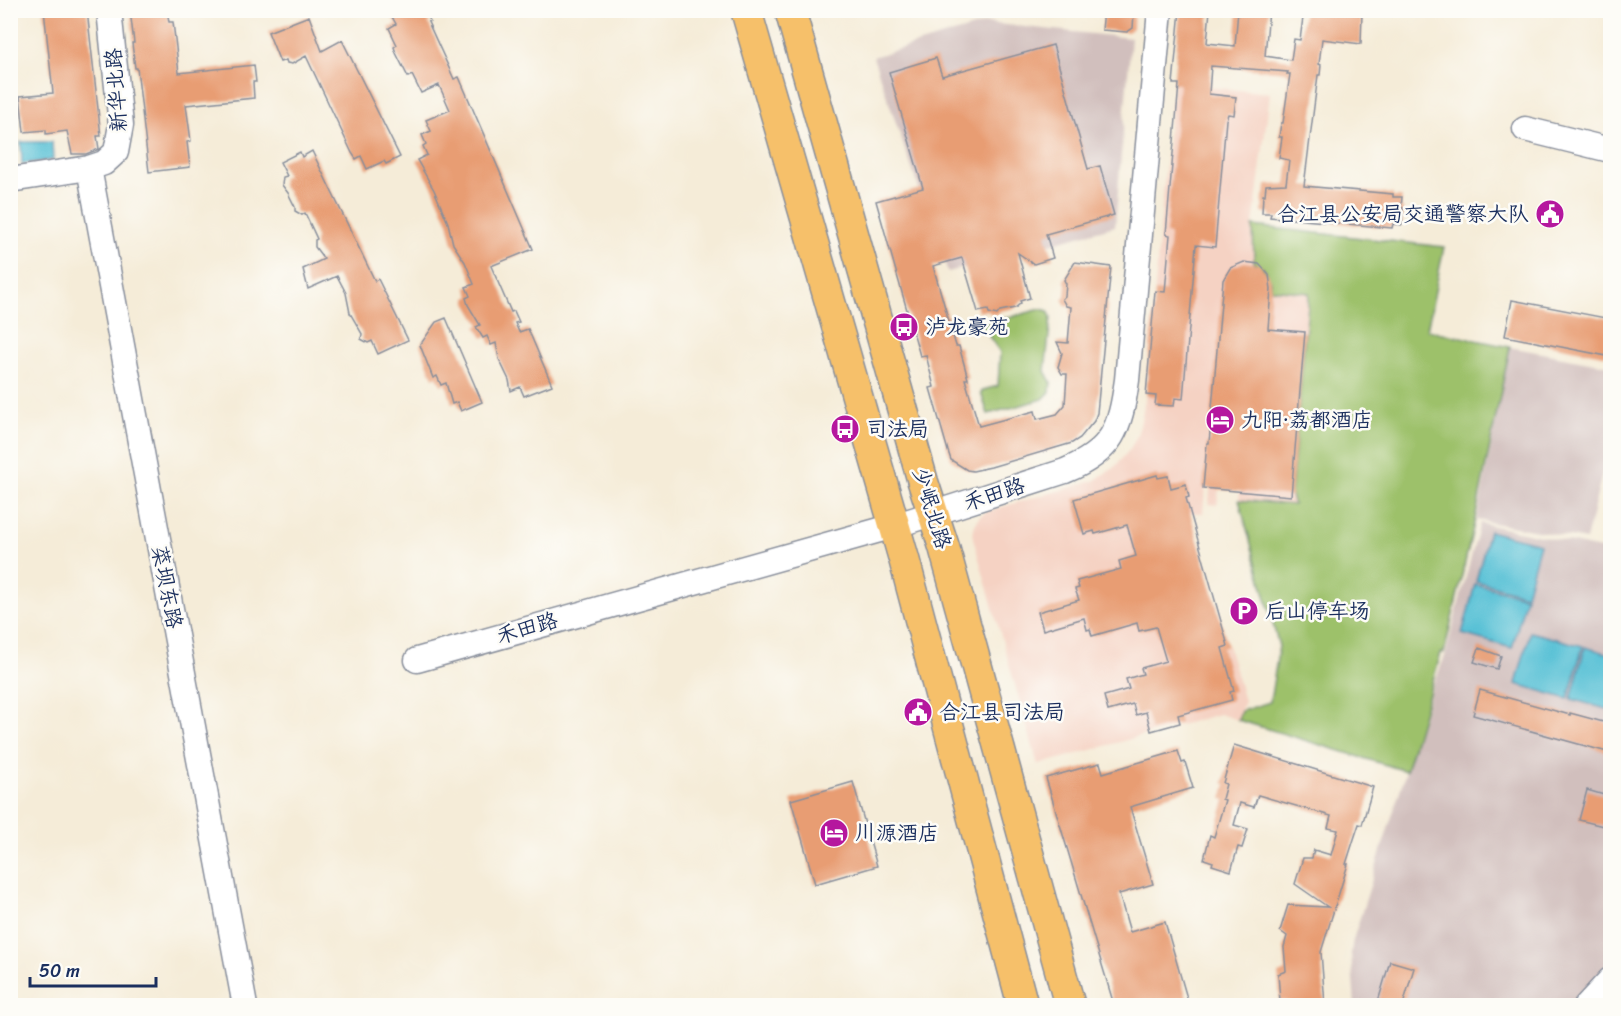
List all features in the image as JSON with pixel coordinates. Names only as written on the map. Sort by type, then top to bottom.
[{"type":"main road","name":"少岷北路","points":[[790,10],[1070,1005]]},
{"type":"main road","name":"少岷北路","points":[[747,11],[894,526],[1023,1005]]},
{"type":"street","name":"新华北路","points":[[97,165],[116,152],[121,125],[109,10]]},
{"type":"street","name":"禾田路","points":[[417,660],[894,526],[1015,488],[1086,462],[1098,454],[1112,435],[1119,417],[1127,380],[1160,10]]},
{"type":"street","points":[[1525,129],[1611,150]]},
{"type":"street","points":[[10,180],[97,165]]},
{"type":"street","name":"菜坝东路","points":[[97,165],[245,1005]]},
{"type":"street","points":[[1586,1005],[1611,980]]},
{"type":"shaded area","points":[[987,23],[1131,38],[1115,226],[948,272],[873,57]]},
{"type":"shaded area","name":"九阳·荔都酒店","points":[[1173,84],[1270,93],[1253,226],[1254,262],[1269,275],[1271,289],[1309,293],[1291,496],[1294,505],[1239,500],[1240,491],[1219,489],[1217,505],[1209,504],[1210,489],[1205,488],[1203,513],[1190,513],[1244,701],[1238,720],[1219,714],[1038,765],[973,538],[974,527],[979,517],[988,511],[1093,481],[1114,468],[1136,438],[1145,400]]},
{"type":"shaded area","points":[[1510,347],[1610,366],[1610,441],[1586,540],[1477,520]]},
{"type":"shaded area","points":[[1480,523],[1610,551],[1609,1006],[1355,1006],[1351,953],[1353,940],[1433,686],[1445,656]]},
{"type":"green space","points":[[1253,226],[1444,247],[1427,330],[1510,347],[1474,524],[1444,653],[1441,653],[1406,771],[1238,720],[1241,711],[1270,702],[1279,646],[1239,500],[1294,505],[1291,496],[1309,293],[1271,289],[1267,273],[1254,263]]},
{"type":"green space","points":[[1041,309],[1048,311],[1051,317],[1045,371],[1051,382],[1050,392],[1043,399],[988,414],[981,393],[983,390],[998,386],[1000,352],[981,325]]},
{"type":"water","points":[[21,142],[52,142],[53,160],[22,164]]},
{"type":"water","points":[[1489,531],[1540,544],[1526,595],[1476,581]]},
{"type":"water","points":[[1475,584],[1526,597],[1512,648],[1462,634]]},
{"type":"water","points":[[1530,632],[1583,646],[1568,699],[1516,684]]},
{"type":"water","points":[[1585,647],[1610,654],[1610,710],[1571,699]]},
{"type":"building","points":[[44,10],[87,10],[101,136],[97,136],[99,149],[86,154],[72,154],[67,131],[46,134],[46,130],[24,132],[20,96],[53,93]]},
{"type":"building","points":[[130,10],[167,10],[169,22],[173,22],[179,73],[254,65],[256,82],[253,82],[254,98],[186,105],[191,141],[187,142],[190,167],[149,172],[132,43],[134,43]]},
{"type":"building","points":[[399,10],[425,10],[430,21],[428,22],[454,79],[459,77],[533,249],[491,266],[511,312],[514,311],[519,322],[515,323],[519,332],[528,329],[552,385],[524,396],[520,387],[511,391],[509,380],[499,359],[496,343],[491,345],[487,336],[483,338],[476,327],[480,325],[466,298],[470,296],[466,287],[474,284],[465,262],[453,244],[448,223],[434,190],[417,160],[427,155],[422,135],[431,131],[426,120],[450,110],[439,85],[421,93],[412,75],[408,77],[396,53],[394,47],[397,45],[389,28],[396,24],[391,15]]},
{"type":"building","points":[[1104,10],[1132,10],[1134,13],[1133,28],[1127,32],[1102,30]]},
{"type":"building","points":[[1180,10],[1210,10],[1207,43],[1235,46],[1238,10],[1269,10],[1265,56],[1291,60],[1294,39],[1300,40],[1304,10],[1362,12],[1361,44],[1322,39],[1320,75],[1318,75],[1304,186],[1393,194],[1393,197],[1402,197],[1401,208],[1403,208],[1402,225],[1393,224],[1392,228],[1270,217],[1271,213],[1262,213],[1266,185],[1286,184],[1289,160],[1279,158],[1282,137],[1279,137],[1290,74],[1211,66],[1209,94],[1236,97],[1234,115],[1228,114],[1226,120],[1215,247],[1196,245],[1183,399],[1175,398],[1174,406],[1155,405],[1156,396],[1146,395],[1155,291],[1165,292],[1170,235],[1166,234],[1179,84],[1173,84]]},
{"type":"building","points":[[309,16],[322,51],[342,40],[400,157],[367,169],[361,156],[356,159],[352,153],[306,56],[292,64],[287,63],[286,60],[280,62],[268,32]]},
{"type":"building","points":[[1053,45],[1088,169],[1100,166],[1114,215],[1046,234],[1053,258],[1034,264],[1018,253],[1030,298],[1020,301],[1021,303],[1015,308],[1000,311],[997,315],[989,313],[988,310],[978,312],[962,258],[933,266],[956,346],[959,346],[968,379],[965,379],[979,426],[1035,411],[1037,419],[1057,414],[1065,405],[1067,374],[1062,374],[1058,367],[1062,353],[1057,342],[1068,343],[1071,307],[1066,306],[1062,299],[1065,296],[1064,280],[1075,262],[1111,267],[1097,413],[1094,421],[1080,438],[1072,443],[991,467],[967,470],[951,460],[930,388],[934,387],[926,355],[920,356],[876,201],[923,188],[889,72],[936,58],[942,76]]},
{"type":"building","points":[[312,151],[375,281],[378,279],[408,340],[378,354],[372,341],[368,343],[361,339],[362,334],[350,313],[346,293],[337,276],[308,289],[303,269],[324,259],[315,247],[317,239],[305,213],[302,215],[295,211],[282,185],[283,177],[287,176],[280,162],[300,152],[302,157]]},
{"type":"building","points":[[1244,262],[1259,264],[1269,275],[1271,289],[1268,329],[1305,332],[1291,496],[1203,488],[1223,280],[1230,268]]},
{"type":"building","points":[[1512,300],[1611,319],[1611,339],[1607,356],[1505,336]]},
{"type":"building","points":[[446,318],[482,402],[461,411],[457,402],[452,404],[446,383],[441,385],[437,376],[433,378],[420,345],[436,322]]},
{"type":"building","points":[[1157,475],[1158,478],[1168,476],[1171,488],[1186,484],[1189,497],[1186,498],[1228,646],[1222,648],[1234,691],[1230,692],[1232,700],[1178,715],[1180,723],[1151,731],[1146,712],[1136,715],[1133,704],[1108,711],[1104,696],[1129,689],[1126,679],[1143,674],[1141,668],[1166,661],[1156,627],[1139,631],[1137,623],[1092,636],[1090,629],[1087,630],[1084,618],[1043,630],[1038,612],[1079,600],[1075,589],[1079,588],[1077,581],[1121,569],[1119,561],[1136,556],[1127,525],[1095,534],[1094,531],[1084,534],[1074,499]]},
{"type":"building","points":[[1479,648],[1501,656],[1497,669],[1474,662]]},
{"type":"building","points":[[1480,690],[1611,724],[1611,753],[1473,715]]},
{"type":"building","points":[[1234,745],[1373,787],[1362,825],[1359,824],[1346,864],[1348,864],[1321,952],[1325,1004],[1289,1005],[1288,1002],[1280,1001],[1278,974],[1286,971],[1284,947],[1287,936],[1280,931],[1288,905],[1328,907],[1295,884],[1303,858],[1312,858],[1314,850],[1331,855],[1338,830],[1328,828],[1331,816],[1258,795],[1254,807],[1240,803],[1234,825],[1248,829],[1242,848],[1238,847],[1231,871],[1212,865],[1213,862],[1204,859],[1210,835],[1214,837],[1225,800],[1222,799],[1226,784],[1223,783]]},
{"type":"building","points":[[1178,751],[1182,763],[1185,762],[1193,788],[1130,807],[1153,884],[1119,894],[1130,932],[1165,922],[1189,1005],[1114,1005],[1046,778],[1100,763],[1103,773]]},
{"type":"building","name":"川源酒店","points":[[853,782],[877,866],[815,884],[791,800]]},
{"type":"building","points":[[1587,790],[1611,797],[1611,828],[1579,820]]},
{"type":"building","points":[[1390,961],[1414,968],[1403,1005],[1377,1005]]},
{"type":"place","name":"合江县公安局交通警察大队","points":[[1550,214]]},
{"type":"place","name":"泸龙豪苑","points":[[904,327]]},
{"type":"place","name":"九阳·荔都酒店","points":[[1220,420]]},
{"type":"place","name":"司法局","points":[[845,429]]},
{"type":"place","name":"后山停车场","points":[[1244,611]]},
{"type":"place","name":"合江县司法局","points":[[918,712]]},
{"type":"place","name":"川源酒店","points":[[834,833]]}]
